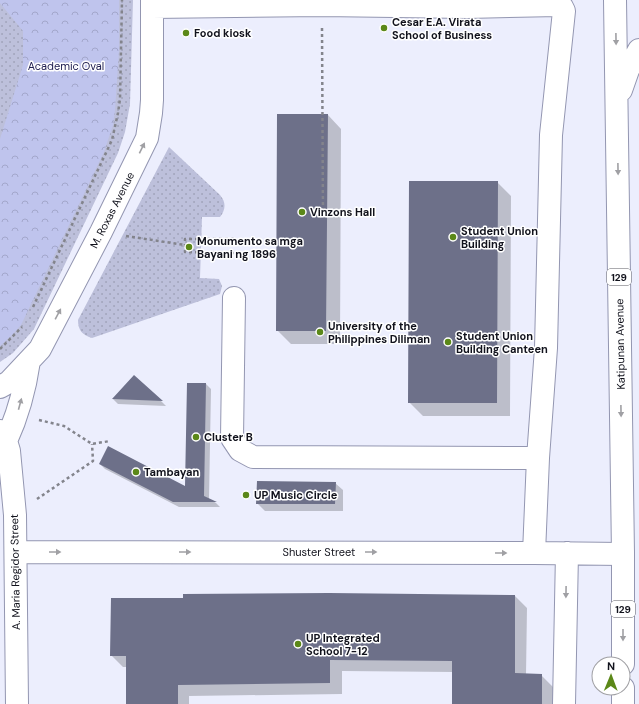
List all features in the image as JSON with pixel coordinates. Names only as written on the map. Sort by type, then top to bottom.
[{"type":"street","name":"Katipunan Avenue","points":[[615,0],[623,656]]},
{"type":"street","points":[[152,3],[322,5],[538,3],[558,5],[562,7],[564,11],[551,135],[546,348],[538,458],[534,553]]},
{"type":"street","name":"M. Roxas Avenue","points":[[0,387],[9,382],[40,349],[101,232],[147,138],[152,100],[152,3]]},
{"type":"street","points":[[617,101],[628,70],[639,50]]},
{"type":"street","points":[[234,298],[232,438],[240,450],[253,457],[538,458]]},
{"type":"street","name":"A. Maria Regidor Street","points":[[17,704],[15,514],[10,459],[3,436],[18,414],[29,361]]},
{"type":"street","name":"Shuster Street","points":[[16,552],[622,554]]},
{"type":"street","points":[[564,704],[567,553]]},
{"type":"path","points":[[30,312],[112,140],[120,100],[122,0]]},
{"type":"path","points":[[322,5],[323,220]]},
{"type":"path","points":[[101,232],[185,245]]},
{"type":"path","points":[[234,240],[185,239],[185,252],[234,253]]},
{"type":"path","points":[[0,349],[24,325]]},
{"type":"path","points":[[64,426],[92,444],[110,441]]},
{"type":"path","points":[[15,514],[93,461],[92,444]]},
{"type":"shaded area","name":"University of the Philippines Diliman","points":[[0,0],[639,0],[639,704],[0,704]]},
{"type":"green space","name":"Academic Oval","points":[[0,0],[133,0],[130,104],[125,132],[118,153],[34,329],[13,353],[0,362]]},
{"type":"green space","name":"Academic Oval","points":[[0,0],[119,0],[119,51],[113,125],[104,152],[21,325],[0,346],[0,139],[23,65],[23,31],[0,3]]},
{"type":"green space","points":[[169,147],[220,195],[223,200],[224,208],[220,217],[202,217],[200,278],[219,279],[222,286],[220,294],[92,338],[89,337],[81,332],[78,320]]},
{"type":"building","name":"Vinzons Hall","points":[[277,114],[328,114],[326,331],[276,331]]},
{"type":"building","name":"Student Union Building","points":[[409,181],[498,181],[497,403],[408,403]]},
{"type":"building","points":[[134,375],[163,401],[112,399]]},
{"type":"building","points":[[187,383],[206,383],[204,496],[217,502],[173,502],[99,464],[108,446],[185,486]]},
{"type":"building","points":[[257,481],[336,482],[335,504],[256,504]]},
{"type":"building","points":[[329,593],[515,595],[515,673],[542,674],[542,704],[452,704],[452,661],[330,660],[330,683],[178,685],[178,704],[126,704],[126,656],[110,656],[111,598],[183,598],[183,594]]},
{"type":"place","name":"Cesar E.A. Virata School of Business","points":[[384,28]]},
{"type":"place","name":"Food kiosk","points":[[186,33]]},
{"type":"place","name":"Vinzons Hall","points":[[302,212]]},
{"type":"place","name":"Student Union Building","points":[[453,237]]},
{"type":"place","name":"Monumento sa mga Bayani ng 1896","points":[[189,247]]},
{"type":"place","name":"University of the Philippines Diliman","points":[[320,332]]},
{"type":"place","name":"Student Union Building Canteen","points":[[448,342]]},
{"type":"place","name":"Cluster B","points":[[196,437]]},
{"type":"place","name":"Tambayan","points":[[136,472]]},
{"type":"place","name":"UP Music Circle","points":[[246,495]]},
{"type":"place","name":"UP Integrated School 7-12","points":[[298,644]]}]
